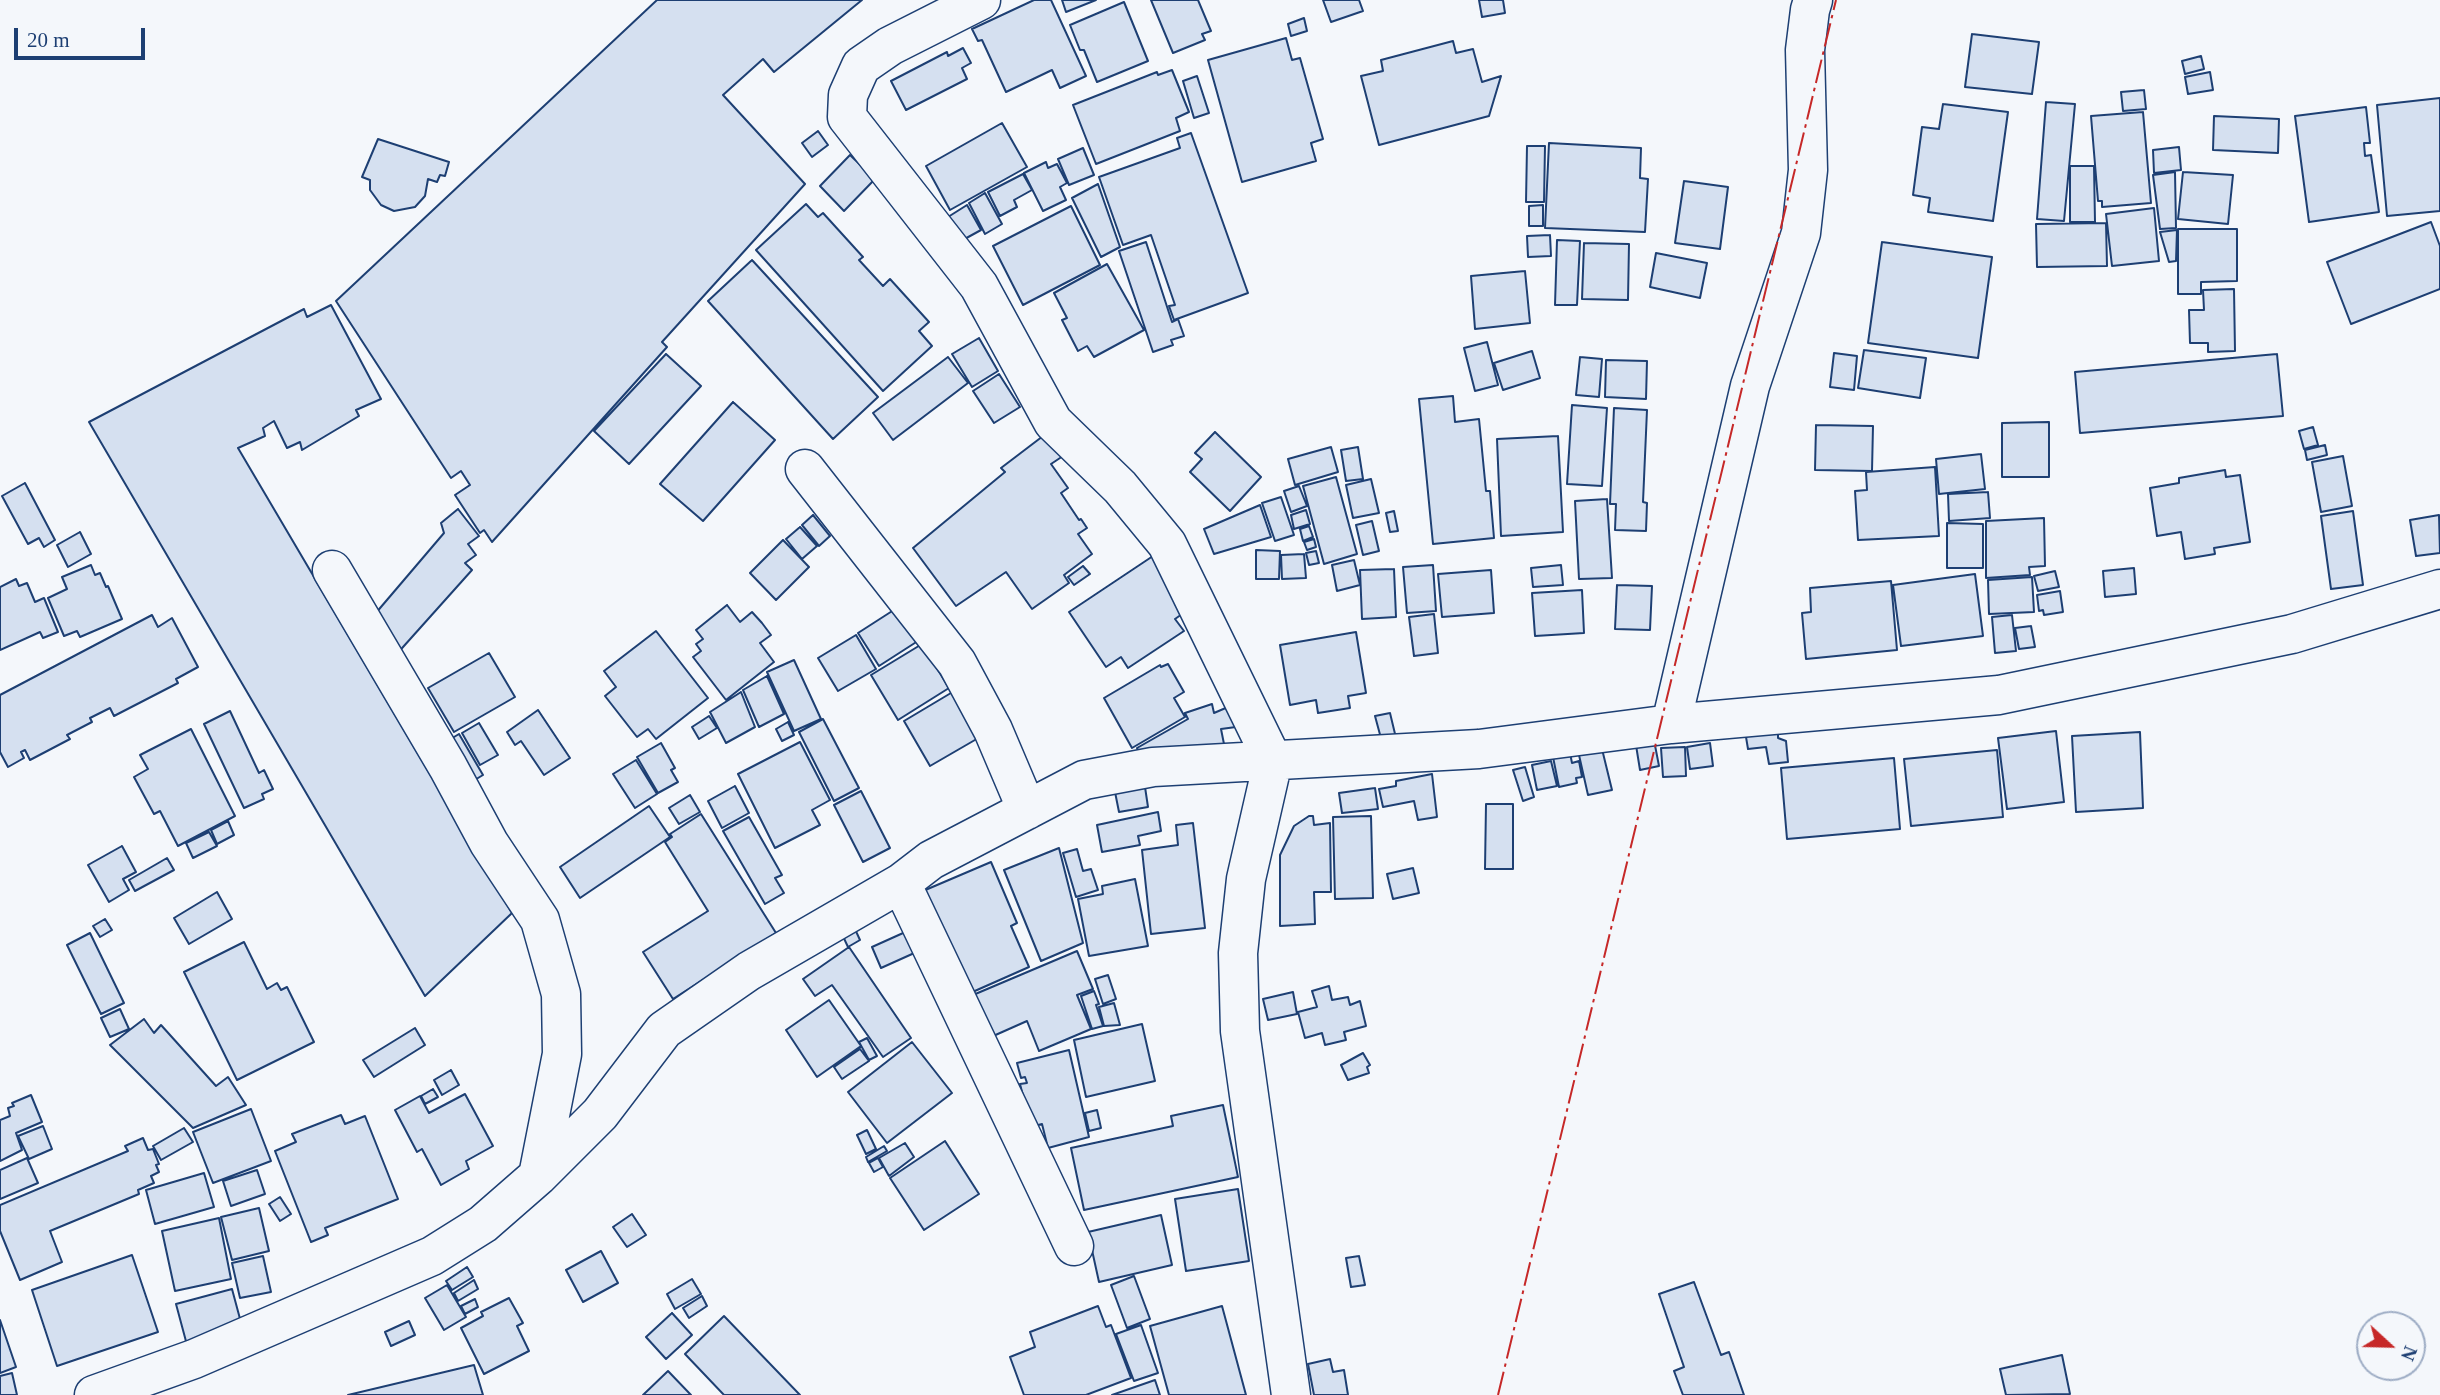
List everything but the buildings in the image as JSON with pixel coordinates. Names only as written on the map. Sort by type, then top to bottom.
[{"type":"street","points":[[981,0],[890,46],[861,66],[848,95],[847,117],[979,286],[1054,422],[1120,487],[1167,544],[1273,761],[1246,879],[1238,953],[1240,1031],[1291,1395]]},
{"type":"street","points":[[1671,724],[1751,386],[1801,233],[1808,170],[1805,50],[1813,0]]},
{"type":"street","points":[[805,469],[957,663],[993,730],[1027,810]]},
{"type":"street","points":[[332,570],[448,767],[489,843],[540,920],[561,994],[562,1054],[538,1176]]},
{"type":"street","points":[[94,1395],[194,1359],[432,1255],[483,1224],[538,1176],[600,1114],[664,1030],[749,971],[901,883],[931,860],[1084,780],[1153,767],[1479,749],[1671,724],[1999,695],[2292,634],[2440,589]]},
{"type":"street","points":[[901,883],[1074,1246]]},
{"type":"power","points":[[1498,1395],[1836,0]]}]
